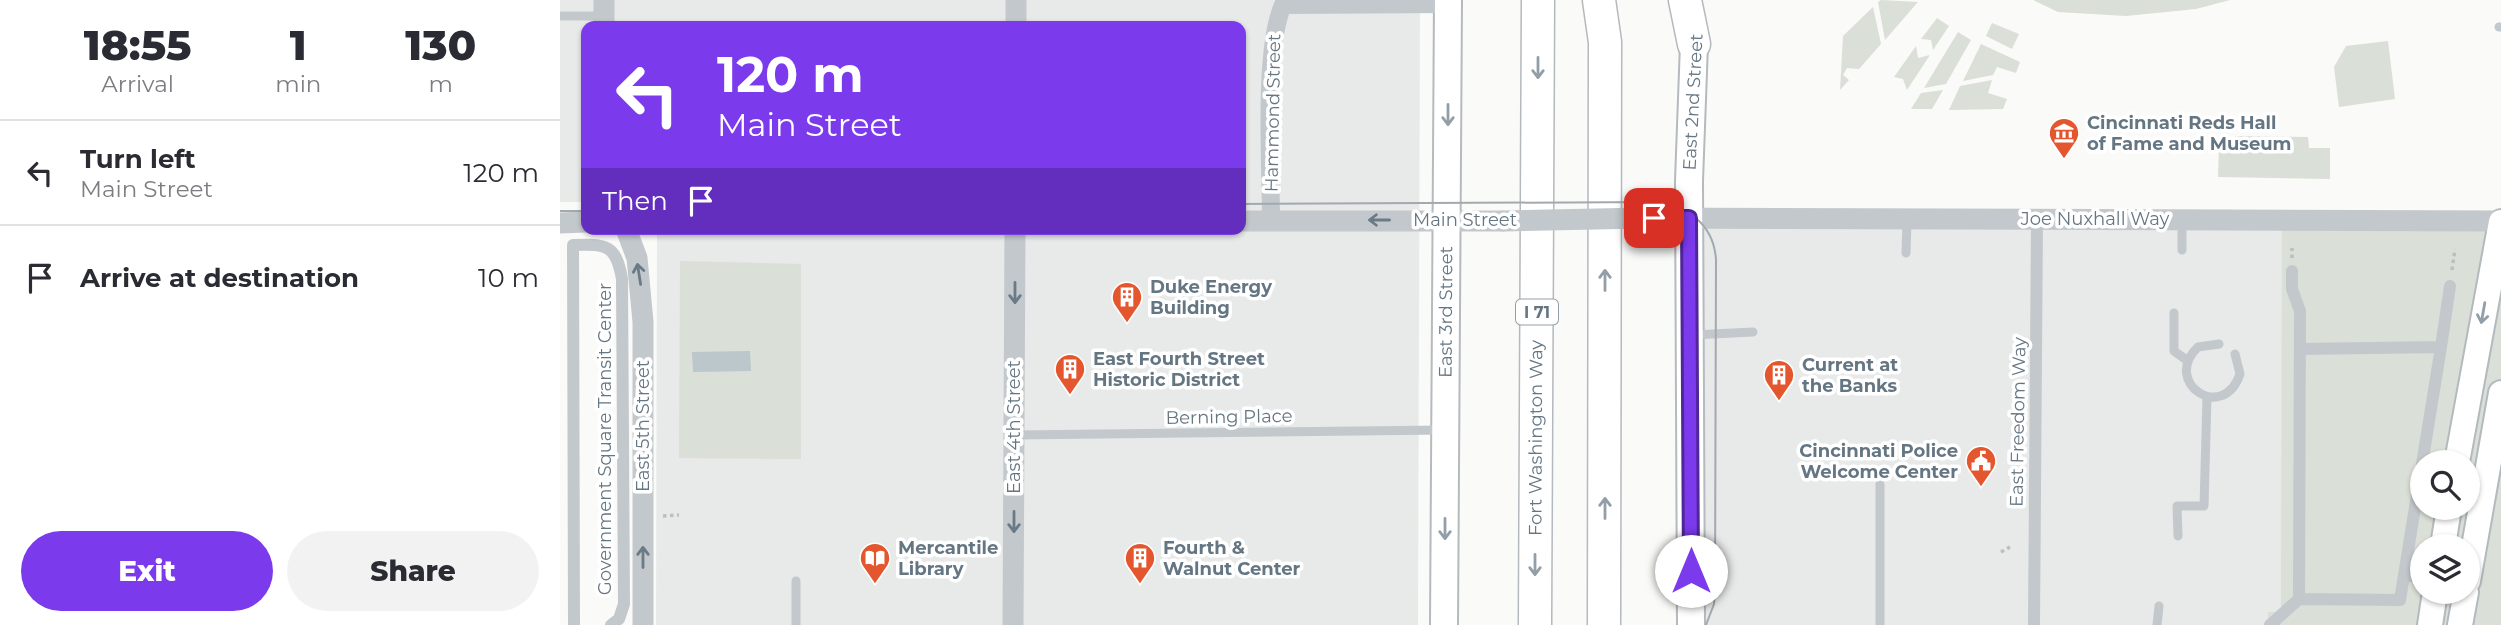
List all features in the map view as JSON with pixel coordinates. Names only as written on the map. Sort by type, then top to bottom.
[{"type":"highway","name":"Fort Washington Way","points":[[1535,625],[1538,0]]},
{"type":"highway","points":[[1599,0],[1605,42],[1604,625]]},
{"type":"highway","points":[[1605,42],[1614,0]]},
{"type":"highway","points":[[1685,0],[1694,44]]},
{"type":"main road","name":"East 2nd Street","points":[[1691,625],[1689,218],[1694,44],[1703,0]]},
{"type":"main road","name":"East 3rd Street","points":[[1444,625],[1448,2]]},
{"type":"main road","points":[[2459,450],[2501,222]]},
{"type":"main road","points":[[2476,534],[2501,393]]},
{"type":"main road","points":[[2430,625],[2433,604]]},
{"type":"main road","points":[[2460,625],[2464,604]]},
{"type":"street","points":[[1016,0],[1016,21]]},
{"type":"street","name":"Hammond Street","points":[[1270,220],[1272,65],[1275,22],[1284,2],[1448,2]]},
{"type":"street","name":"Main Street","points":[[1246,221],[1689,218]]},
{"type":"street","name":"Joe Nuxhall Way","points":[[1689,218],[2501,222]]},
{"type":"street","name":"East Freedom Way","points":[[2034,625],[2037,219]]},
{"type":"street","name":"East 5th Street","points":[[628,235],[637,258],[642,296],[643,625]]},
{"type":"street","name":"East 4th Street","points":[[1013,625],[1015,235]]},
{"type":"street","name":"Government Square Transit Center","points":[[573,245],[601,244],[609,248],[619,261],[622,279],[624,604],[619,619],[611,625]]},
{"type":"street","points":[[2292,271],[2292,289],[2300,311],[2299,599]]},
{"type":"street","points":[[2270,625],[2299,599],[2400,600],[2450,286]]},
{"type":"street","points":[[2300,349],[2441,347]]},
{"type":"lane","points":[[560,16],[604,14]]},
{"type":"lane","points":[[1906,253],[1907,218]]},
{"type":"lane","points":[[2182,219],[2182,250]]},
{"type":"lane","points":[[573,223],[574,625]]},
{"type":"lane","points":[[2174,313],[2174,351],[2188,361]]},
{"type":"lane","points":[[1690,335],[1753,332]]},
{"type":"lane","points":[[2219,344],[2198,347],[2188,361],[2186,370],[2192,387],[2207,397],[2224,395],[2237,383],[2240,365],[2235,354]]},
{"type":"lane","points":[[2178,536],[2177,506],[2204,506],[2207,397]]},
{"type":"lane","name":"Berning Place","points":[[1014,435],[1445,430]]},
{"type":"lane","points":[[1880,484],[1880,625]]},
{"type":"lane","points":[[796,581],[796,625]]},
{"type":"lane","points":[[2157,625],[2159,606]]},
{"type":"path","points":[[2450,286],[2455,249]]},
{"type":"path","points":[[2001,552],[2010,547]]},
{"type":"shaded area","points":[[560,0],[1420,0],[1418,625],[656,625],[657,235],[1246,235],[1246,21],[581,21],[581,202],[560,202]]},
{"type":"shaded area","points":[[2033,0],[2230,0],[2196,9],[2126,16],[2058,12]]},
{"type":"shaded area","points":[[1878,2],[1918,2],[1885,40]]},
{"type":"shaded area","points":[[1873,7],[1881,44],[1859,69],[1847,68],[1843,75],[1849,80],[1840,90],[1843,36]]},
{"type":"shaded area","points":[[1937,18],[1949,26],[1933,50],[1931,40],[1921,39]]},
{"type":"shaded area","points":[[1992,23],[2019,34],[2012,49],[1986,36]]},
{"type":"shaded area","points":[[1958,32],[1971,40],[1946,84],[1924,88]]},
{"type":"shaded area","points":[[2388,41],[2395,99],[2339,107],[2334,67],[2346,46]]},
{"type":"shaded area","points":[[1981,44],[2020,62],[2016,73],[1997,67],[1993,75],[1963,81]]},
{"type":"shaded area","points":[[1916,46],[1918,58],[1930,55],[1907,90],[1903,79],[1894,77]]},
{"type":"shaded area","points":[[1992,80],[1988,93],[2007,99],[2003,109],[1949,110],[1960,86]]},
{"type":"shaded area","points":[[1943,90],[1932,109],[1911,109],[1921,93]]},
{"type":"shaded area","points":[[2235,136],[2308,137],[2309,148],[2330,148],[2330,179],[2218,177],[2219,147],[2235,147]]},
{"type":"shaded area","points":[[1689,218],[2398,221],[2421,450],[2410,450],[2410,520],[2422,520],[2422,534],[2410,534],[2410,604],[2424,604],[2428,625],[1691,625]]},
{"type":"shaded area","points":[[2282,220],[2501,221],[2501,625],[2268,625],[2268,612],[2281,612]]},
{"type":"shaded area","points":[[680,261],[801,264],[801,459],[679,458]]},
{"type":"shaded area","points":[[750,351],[751,371],[693,372],[692,352]]},
{"type":"tram line","points":[[1246,204],[1654,202],[1678,207],[1697,219],[1710,237],[1716,260],[1715,588],[1714,604],[1706,625]]},
{"type":"tram line","points":[[560,211],[581,211]]},
{"type":"place","name":"Cincinnati Reds Hall of Fame and Museum","points":[[2064,160]]},
{"type":"place","name":"Duke Energy Building","points":[[1127,324]]},
{"type":"place","name":"East Fourth Street Historic District","points":[[1070,396]]},
{"type":"place","name":"Current at the Banks","points":[[1779,402]]},
{"type":"place","name":"Cincinnati Police Welcome Center","points":[[1981,488]]},
{"type":"place","name":"Mercantile Library","points":[[875,585]]},
{"type":"place","name":"Fourth & Walnut Center","points":[[1140,585]]},
{"type":"route","points":[[1654,218],[1689,218],[1691,571]]}]
